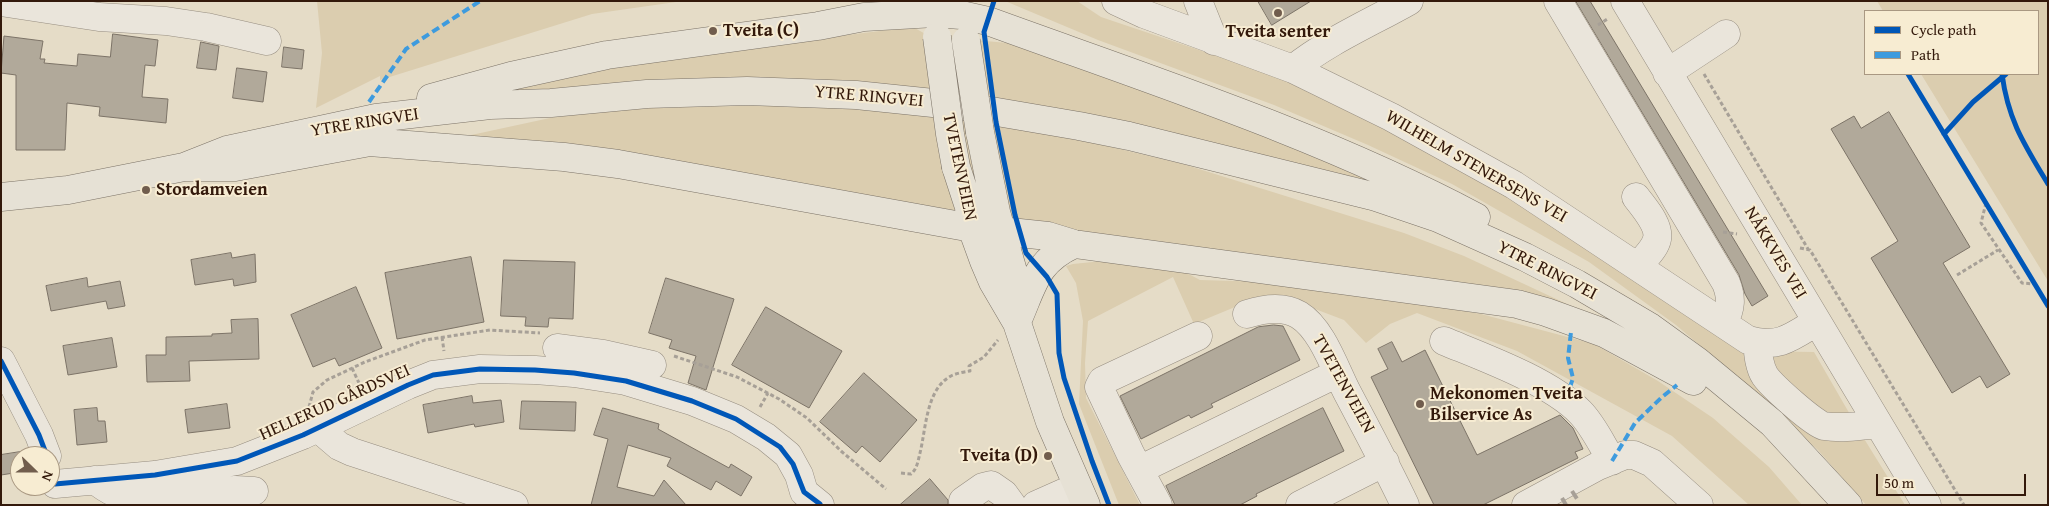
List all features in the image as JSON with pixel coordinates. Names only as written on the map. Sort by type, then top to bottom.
[{"type":"main road","points":[[372,130],[413,102],[579,60],[647,48],[818,26],[887,9],[945,13],[988,21],[1227,108],[1352,157],[1410,183],[1525,243],[1586,278],[1650,327]]},
{"type":"main road","name":"TVETENVEIEN","points":[[945,13],[966,41],[980,132],[999,222],[1014,275],[1008,330]]},
{"type":"main road","name":"TVETENVEIEN","points":[[945,13],[950,134],[956,167],[1008,330],[1082,497]]},
{"type":"main road","name":"YTRE RINGVEI","points":[[1,197],[68,190],[184,167],[235,167],[372,130],[493,119],[551,103],[599,98],[689,92],[810,92],[962,106],[1020,115],[1183,149],[1376,197],[1438,218],[1525,257],[1577,284],[1650,327],[1698,361],[1772,423],[1848,505]]},
{"type":"main road","points":[[372,130],[618,164],[999,222],[1074,244],[1517,304],[1546,312],[1604,333],[1693,381]]},
{"type":"main road","name":"YTRE RINGVEI","points":[[1183,149],[1389,218],[1491,258],[1544,284],[1622,330],[1693,381],[1759,436],[1826,505]]},
{"type":"main road","name":"YTRE RINGVEI","points":[[1,213],[68,190]]},
{"type":"main road","points":[[1008,330],[1044,263],[1059,250],[1074,244]]},
{"type":"street","name":"WILHELM STENERSENS VEI","points":[[1116,1],[1214,41],[1293,69],[1391,117],[1486,169],[1554,210],[1687,300],[1724,322],[1740,335],[1757,342],[1776,343],[1787,340],[1816,322]]},
{"type":"street","points":[[1198,1],[1214,41]]},
{"type":"street","points":[[1293,69],[1346,33],[1369,24],[1409,1]]},
{"type":"street","points":[[1558,1],[1726,283],[1732,300],[1729,313],[1724,322]]},
{"type":"street","points":[[1,2],[99,17],[166,21],[206,27],[267,41]]},
{"type":"street","name":"NÅKKVES VEI","points":[[1618,9],[1667,73],[1927,505]]},
{"type":"street","points":[[1667,73],[1726,34]]},
{"type":"street","points":[[1636,197],[1655,225],[1657,232],[1656,243],[1639,266]]},
{"type":"street","name":"TVETENVEIEN","points":[[1247,314],[1264,309],[1291,310],[1301,316],[1316,334],[1385,462],[1405,505]]},
{"type":"street","points":[[1158,505],[1101,393],[1100,384],[1102,381],[1198,336]]},
{"type":"street","points":[[1444,341],[1486,358],[1566,399],[1582,414],[1612,460]]},
{"type":"street","points":[[1757,342],[1758,356],[1765,376],[1811,419],[1822,426],[1835,427],[1878,424]]},
{"type":"street","name":"HELLERUD GÅRDSVEI","points":[[60,484],[155,475],[236,461],[318,428],[433,375],[569,357],[636,369],[766,436],[788,455],[799,475],[804,492],[820,504]]},
{"type":"street","points":[[1,361],[43,446]]},
{"type":"street","points":[[1139,470],[1338,373]]},
{"type":"street","name":"HELLERUD GÅRDSVEI","points":[[318,428],[339,446],[352,452],[514,505]]},
{"type":"street","points":[[1526,505],[1544,494],[1625,455],[1642,458],[1652,463],[1699,505]]},
{"type":"street","points":[[1300,505],[1385,462]]},
{"type":"street","points":[[96,480],[103,487],[128,498],[140,499],[235,490],[254,491]]},
{"type":"street","points":[[963,501],[983,487],[991,485],[1004,494],[1012,505]]},
{"type":"street","points":[[1036,505],[1063,493],[1082,497]]},
{"type":"path","points":[[1599,24],[1618,9]]},
{"type":"path","points":[[1693,56],[1964,505]]},
{"type":"path","points":[[1981,196],[1990,211]]},
{"type":"path","points":[[1986,204],[1981,224],[2022,283],[2035,284]]},
{"type":"path","points":[[1775,252],[1797,247],[1809,250]]},
{"type":"path","points":[[1957,275],[1998,250]]},
{"type":"path","points":[[2030,277],[2039,292]]},
{"type":"path","points":[[901,473],[911,474],[917,464],[931,402],[936,390],[952,375],[970,371],[969,366],[984,357],[1008,330]]},
{"type":"shaded area","points":[[317,1],[683,1],[592,14],[380,80],[380,76],[316,108],[322,53]]},
{"type":"shaded area","points":[[1005,1],[1077,1],[1101,17],[1309,87],[1436,145],[1746,351],[1814,352],[1905,505],[1866,505],[1818,450],[1676,325],[1589,262],[1452,184],[1368,145],[1274,105],[1098,40]]},
{"type":"shaded area","points":[[1877,1],[2048,1],[2048,281],[1922,75],[2039,75],[2039,10],[1882,10]]},
{"type":"shaded area","points":[[913,27],[929,36],[1019,44],[1268,135],[1398,189],[1040,105],[471,98],[609,64]]},
{"type":"shaded area","points":[[777,105],[870,108],[1060,135],[1183,164],[1404,233],[1464,256],[1567,304],[1567,306],[462,137],[550,118],[617,109]]},
{"type":"shaded area","points":[[1112,260],[1179,269],[1200,280],[1302,283],[1481,314],[1594,344],[1658,381],[1713,418],[1769,467],[1802,505],[1749,505],[1672,436],[1517,351],[1417,313],[1390,324],[1366,343],[1344,320],[1278,295],[1235,307],[1194,324],[1173,277],[1088,321],[1085,363],[1086,398],[1140,505],[1119,505],[1079,404],[1083,321],[1076,283],[1066,266]]},
{"type":"building","name":"Tveita senter","points":[[1258,1],[1311,1],[1272,25]]},
{"type":"building","points":[[1576,1],[1590,1],[1768,296],[1752,306],[1745,294],[1739,275]]},
{"type":"building","points":[[113,34],[158,40],[155,66],[145,65],[142,97],[168,99],[166,123],[99,116],[100,107],[67,103],[65,150],[16,150],[16,75],[1,73],[4,36],[43,41],[40,59],[45,59],[44,63],[77,66],[78,54],[110,57]]},
{"type":"building","points":[[201,42],[219,46],[216,70],[197,68]]},
{"type":"building","points":[[284,47],[304,50],[302,69],[282,67]]},
{"type":"building","points":[[237,68],[267,72],[263,102],[233,98]]},
{"type":"building","points":[[1889,112],[1970,247],[1943,263],[2010,374],[1987,388],[1980,376],[1952,393],[1871,258],[1898,241],[1831,129],[1854,116],[1861,128]]},
{"type":"building","points":[[231,253],[232,258],[255,254],[256,282],[234,286],[233,279],[195,285],[191,260]]},
{"type":"building","points":[[471,257],[484,322],[397,339],[385,273]]},
{"type":"building","points":[[504,260],[575,262],[573,319],[549,318],[548,327],[525,326],[526,317],[501,316]]},
{"type":"building","points":[[87,278],[88,287],[120,281],[125,306],[108,309],[106,301],[51,311],[46,286]]},
{"type":"building","points":[[666,278],[734,299],[706,390],[688,383],[696,356],[669,348],[672,340],[649,333]]},
{"type":"building","points":[[356,287],[382,348],[339,366],[335,358],[313,367],[291,315]]},
{"type":"building","points":[[766,307],[842,351],[809,408],[732,365]]},
{"type":"building","points":[[258,319],[259,359],[189,361],[190,381],[147,382],[146,355],[166,355],[166,337],[212,336],[212,334],[232,333],[231,320]]},
{"type":"building","points":[[1283,326],[1300,360],[1211,404],[1213,407],[1191,418],[1189,415],[1141,439],[1120,396],[1258,327]]},
{"type":"building","points":[[112,338],[117,367],[68,375],[63,346]]},
{"type":"building","points":[[1392,342],[1402,362],[1425,350],[1477,455],[1560,415],[1573,428],[1583,449],[1575,452],[1578,458],[1483,505],[1434,505],[1371,377],[1388,369],[1378,349]]},
{"type":"building","points":[[864,373],[917,420],[880,462],[862,446],[856,453],[820,422]]},
{"type":"building","points":[[472,396],[473,403],[501,400],[504,422],[475,427],[474,424],[428,433],[423,405]]},
{"type":"building","points":[[522,401],[576,402],[575,431],[520,429]]},
{"type":"building","points":[[227,404],[230,428],[188,433],[185,410]]},
{"type":"building","points":[[97,408],[98,421],[105,421],[107,442],[77,445],[74,410]]},
{"type":"building","points":[[603,408],[659,424],[658,429],[729,468],[731,464],[752,477],[741,496],[716,481],[711,490],[667,466],[671,458],[628,445],[617,487],[654,496],[664,480],[686,505],[591,505],[608,439],[594,435]]},
{"type":"building","points":[[1323,408],[1344,451],[1256,494],[1257,496],[1240,505],[1175,505],[1166,486]]},
{"type":"building","points":[[10,454],[10,474],[1,475],[1,455]]},
{"type":"building","points":[[930,479],[948,500],[948,505],[900,505]]},
{"type":"railway","points":[[1572,491],[1581,505]]},
{"type":"railway","points":[[1562,498],[1566,505]]},
{"type":"marked path","points":[[369,102],[406,49],[480,1]]},
{"type":"marked path","points":[[1566,399],[1573,378],[1568,358],[1571,332]]},
{"type":"marked path","points":[[1612,461],[1635,423],[1677,385]]},
{"type":"cycle path","points":[[994,1],[984,32],[996,122],[1015,215],[1026,253],[1047,277],[1057,294],[1059,353],[1064,378],[1109,505]]},
{"type":"cycle path","points":[[1909,75],[2048,306]]},
{"type":"cycle path","points":[[2002,75],[2008,105],[2018,131],[2048,184]]},
{"type":"cycle path","points":[[1944,134],[1973,102],[2005,75]]},
{"type":"cycle path","points":[[1,361],[43,446]]},
{"type":"cycle path","points":[[60,484],[155,475],[237,461],[303,435],[433,375],[480,369],[535,370],[574,373],[626,381],[692,401],[736,419],[780,447],[793,464],[804,492],[820,504]]},
{"type":"place","name":"Tveita senter","points":[[1278,13]]},
{"type":"place","name":"Tveita (C)","points":[[713,31]]},
{"type":"place","name":"Stordamveien","points":[[146,190]]},
{"type":"place","name":"Mekonomen Tveita Bilservice As","points":[[1420,404]]},
{"type":"place","name":"Tveita (D)","points":[[1048,456]]}]
